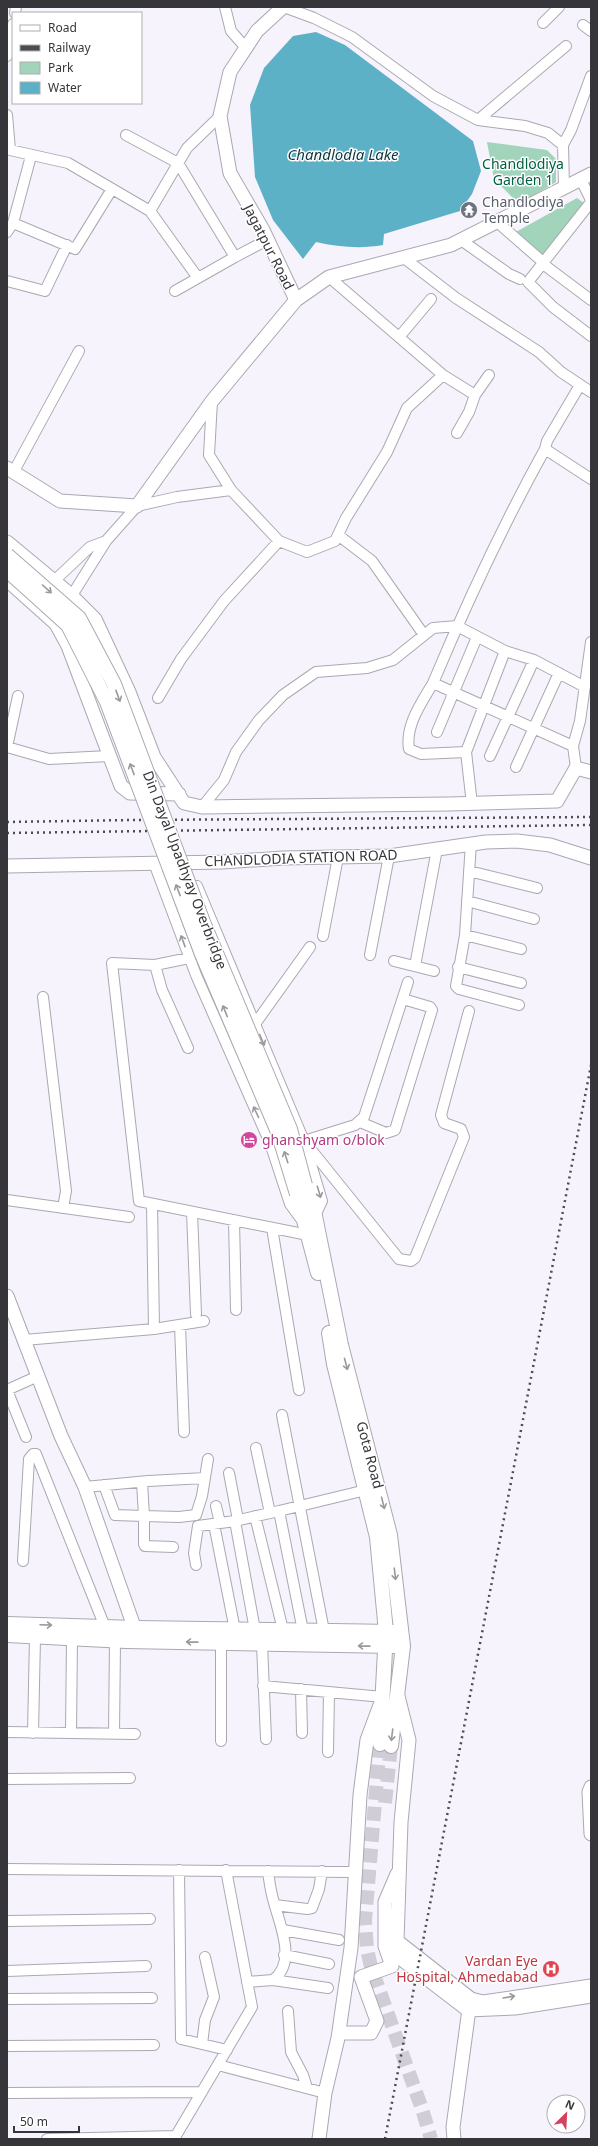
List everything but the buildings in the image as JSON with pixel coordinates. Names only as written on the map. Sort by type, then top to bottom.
[{"type":"main road","name":"Din Dayal Upadhyay Overbridge","points":[[7,555],[79,618],[114,684],[203,922],[290,1129],[309,1225]]},
{"type":"main road","name":"Din Dayal Upadhyay Overbridge","points":[[7,570],[68,624],[107,702],[202,954],[278,1132],[301,1190]]},
{"type":"main road","name":"Gota Road","points":[[309,1225],[390,1535],[403,1646],[398,1696],[386,1745],[384,1697],[386,1639],[377,1537],[334,1364],[309,1225]]},
{"type":"main road","points":[[7,1624],[105,1627],[137,1635],[221,1643],[262,1644],[386,1639],[402,1632]]},
{"type":"main road","points":[[7,1635],[116,1641],[137,1635],[235,1630],[324,1631],[386,1639],[403,1646]]},
{"type":"street","points":[[225,7],[231,31],[246,48]]},
{"type":"street","points":[[284,7],[314,18],[352,37],[433,96],[478,120],[525,126],[548,133],[563,145]]},
{"type":"street","name":"Jagatpur Road","points":[[137,506],[212,401],[296,300],[267,240],[230,173],[220,116],[230,72],[257,31],[284,7]]},
{"type":"street","points":[[543,23],[559,7]]},
{"type":"street","points":[[7,56],[12,29]]},
{"type":"street","points":[[478,120],[566,46]]},
{"type":"street","points":[[564,186],[563,145],[589,87],[591,76]]},
{"type":"street","points":[[7,115],[10,150],[31,156],[68,163],[150,211],[198,278]]},
{"type":"street","points":[[150,211],[187,148],[220,116]]},
{"type":"street","points":[[126,135],[178,163],[235,257]]},
{"type":"street","points":[[7,232],[13,223],[31,156]]},
{"type":"street","points":[[296,300],[329,278],[450,245],[586,176],[591,201],[528,282],[553,307],[591,336]]},
{"type":"street","points":[[13,223],[75,249],[112,188]]},
{"type":"street","points":[[496,221],[543,263],[591,300]]},
{"type":"street","points":[[175,291],[267,240]]},
{"type":"street","points":[[461,240],[509,274],[520,279]]},
{"type":"street","points":[[7,281],[44,291],[67,245]]},
{"type":"street","points":[[404,258],[456,298],[539,352],[561,372],[591,392]]},
{"type":"street","points":[[329,278],[400,336],[443,374],[475,395]]},
{"type":"street","points":[[400,336],[431,299]]},
{"type":"street","points":[[79,351],[10,469],[60,501],[137,506],[177,497],[231,490]]},
{"type":"street","points":[[212,401],[209,455],[231,490],[279,541],[307,552],[336,541],[346,518],[387,452],[407,408],[443,374]]},
{"type":"street","points":[[457,433],[469,412],[475,395],[489,375]]},
{"type":"street","points":[[466,752],[421,754],[409,749],[410,732],[415,713],[433,682],[457,626],[508,517],[545,448],[546,441],[580,385]]},
{"type":"street","points":[[545,448],[591,479]]},
{"type":"street","points":[[56,624],[71,595],[106,541],[137,506]]},
{"type":"street","points":[[338,535],[372,561],[424,635]]},
{"type":"street","points":[[54,581],[90,547],[106,541]]},
{"type":"street","points":[[158,698],[180,659],[224,601],[279,541]]},
{"type":"street","points":[[7,542],[71,595],[95,618],[129,692],[154,756],[184,803],[202,807],[472,804],[557,800],[576,768],[573,746],[585,687],[591,642]]},
{"type":"street","points":[[7,580],[56,624],[68,646],[121,786],[130,793],[179,794]]},
{"type":"street","points":[[202,807],[224,780],[236,752],[259,720],[283,696],[316,672],[367,668],[393,660],[433,628],[457,626],[505,651],[534,660],[585,687]]},
{"type":"street","points":[[437,732],[477,637]]},
{"type":"street","points":[[472,804],[466,752],[505,651]]},
{"type":"street","points":[[490,756],[507,716],[534,660]]},
{"type":"street","points":[[516,767],[560,673]]},
{"type":"street","points":[[433,682],[573,746]]},
{"type":"street","points":[[18,696],[7,747],[49,759],[109,756]]},
{"type":"street","points":[[576,768],[591,772]]},
{"type":"street","name":"CHANDLODIA STATION ROAD","points":[[7,866],[389,856],[471,843],[517,841],[550,845],[591,858]]},
{"type":"street","points":[[471,843],[465,935],[455,983],[459,989],[519,1005]]},
{"type":"street","points":[[415,966],[437,849]]},
{"type":"street","points":[[370,955],[389,856]]},
{"type":"street","points":[[322,936],[338,857]]},
{"type":"street","points":[[186,862],[304,1141],[322,1201],[309,1225]]},
{"type":"street","points":[[154,863],[189,958],[222,1036],[270,1142],[290,1204],[309,1225]]},
{"type":"street","points":[[469,870],[537,888]]},
{"type":"street","points":[[467,902],[534,919]]},
{"type":"street","points":[[465,935],[521,949]]},
{"type":"street","points":[[222,1036],[255,1024],[310,947]]},
{"type":"street","points":[[189,958],[156,965],[112,963],[139,1201],[272,1228],[309,1225]]},
{"type":"street","points":[[394,962],[434,971]]},
{"type":"street","points":[[156,965],[162,990],[188,1048]]},
{"type":"street","points":[[458,968],[521,983]]},
{"type":"street","points":[[304,1141],[360,1122],[364,1117],[408,982]]},
{"type":"street","points":[[43,997],[66,1191],[63,1208]]},
{"type":"street","points":[[360,1122],[386,1133],[395,1130],[432,1010],[430,1007],[403,999]]},
{"type":"street","points":[[304,1141],[400,1259],[405,1261],[415,1258],[464,1137],[461,1129],[444,1123],[441,1115],[469,1011]]},
{"type":"street","points":[[7,1200],[129,1217]]},
{"type":"street","points":[[152,1204],[154,1329]]},
{"type":"street","points":[[192,1212],[196,1314]]},
{"type":"street","points":[[234,1220],[236,1310]]},
{"type":"street","points":[[272,1228],[299,1390]]},
{"type":"street","points":[[7,1296],[61,1436],[85,1487],[137,1635]]},
{"type":"street","points":[[24,1340],[154,1329],[204,1321]]},
{"type":"street","points":[[180,1325],[184,1432]]},
{"type":"street","points":[[26,1437],[7,1390],[38,1376]]},
{"type":"street","points":[[282,1415],[324,1631]]},
{"type":"street","points":[[256,1448],[275,1512],[303,1631]]},
{"type":"street","points":[[23,1561],[29,1459],[33,1454],[36,1454],[105,1627]]},
{"type":"street","points":[[104,1485],[115,1515],[179,1517],[196,1515],[208,1459]]},
{"type":"street","points":[[229,1473],[255,1630]]},
{"type":"street","points":[[85,1487],[205,1478]]},
{"type":"street","points":[[142,1482],[144,1544],[145,1546],[172,1547]]},
{"type":"street","points":[[196,1565],[194,1553],[198,1526],[237,1521],[366,1490]]},
{"type":"street","points":[[216,1506],[217,1524],[235,1630]]},
{"type":"street","points":[[255,1516],[283,1630]]},
{"type":"street","points":[[33,1733],[35,1637]]},
{"type":"street","points":[[71,1733],[72,1638]]},
{"type":"street","points":[[114,1734],[116,1641]]},
{"type":"street","points":[[221,1643],[221,1740]]},
{"type":"street","points":[[262,1644],[262,1686],[266,1739]]},
{"type":"street","points":[[262,1686],[384,1697],[367,1740],[360,1795],[351,1948],[339,2033],[325,2093],[319,2139]]},
{"type":"street","points":[[301,1689],[302,1733]]},
{"type":"street","points":[[328,1752],[330,1692]]},
{"type":"street","points":[[398,1696],[409,1740],[401,1822],[397,1941],[470,2004],[515,2008],[591,1996]]},
{"type":"street","points":[[7,1732],[135,1734]]},
{"type":"street","points":[[7,1779],[130,1778]]},
{"type":"street","points":[[591,1787],[589,1792],[591,1834]]},
{"type":"street","points":[[339,2033],[370,2033],[377,2022],[361,1976],[392,1966],[385,1946],[385,1902],[400,1866]]},
{"type":"street","points":[[7,1868],[356,1872]]},
{"type":"street","points":[[179,1870],[181,2039],[227,2050]]},
{"type":"street","points":[[48,2139],[175,2138],[252,2007],[226,1870]]},
{"type":"street","points":[[268,1871],[282,1930],[284,1955],[281,1971],[273,1980]]},
{"type":"street","points":[[275,1905],[307,1909],[312,1908],[319,1889],[322,1871]]},
{"type":"street","points":[[7,1921],[150,1919]]},
{"type":"street","points":[[282,1930],[339,1940]]},
{"type":"street","points":[[284,1955],[329,1964]]},
{"type":"street","points":[[202,2044],[205,2020],[214,1997],[205,1957]]},
{"type":"street","points":[[7,1971],[146,1966]]},
{"type":"street","points":[[247,1982],[273,1980],[328,1988]]},
{"type":"street","points":[[470,2004],[591,1986]]},
{"type":"street","points":[[7,1999],[152,1998]]},
{"type":"street","points":[[454,2139],[452,2127],[470,2004]]},
{"type":"street","points":[[288,2011],[291,2052],[303,2075],[307,2088]]},
{"type":"street","points":[[7,2046],[154,2045]]},
{"type":"street","points":[[218,2065],[325,2093]]},
{"type":"street","points":[[7,2093],[202,2092]]},
{"type":"green space","name":"Chandlodiya Garden 1","points":[[487,142],[547,150],[556,159],[556,182],[519,204],[494,179]]},
{"type":"green space","points":[[577,198],[588,206],[542,257],[514,233]]},
{"type":"water","name":"Chandlodia Lake","points":[[316,32],[345,45],[473,141],[481,171],[472,194],[460,211],[384,234],[383,245],[350,247],[316,242],[303,259],[273,220],[255,177],[250,105],[264,68],[293,36]]},
{"type":"tunnel","points":[[380,1744],[365,1920],[367,1949],[371,1967],[422,2109],[431,2139]]},
{"type":"tunnel","points":[[385,1803],[391,1746]]},
{"type":"railway","points":[[7,822],[591,817]]},
{"type":"railway","points":[[7,833],[591,825]]},
{"type":"railway","points":[[385,2139],[591,1065]]},
{"type":"place","name":"Chandlodiya Temple","points":[[469,210]]},
{"type":"place","name":"ghanshyam o/blok","points":[[249,1140]]},
{"type":"place","name":"Vardan Eye Hospital, Ahmedabad","points":[[551,1969]]}]
